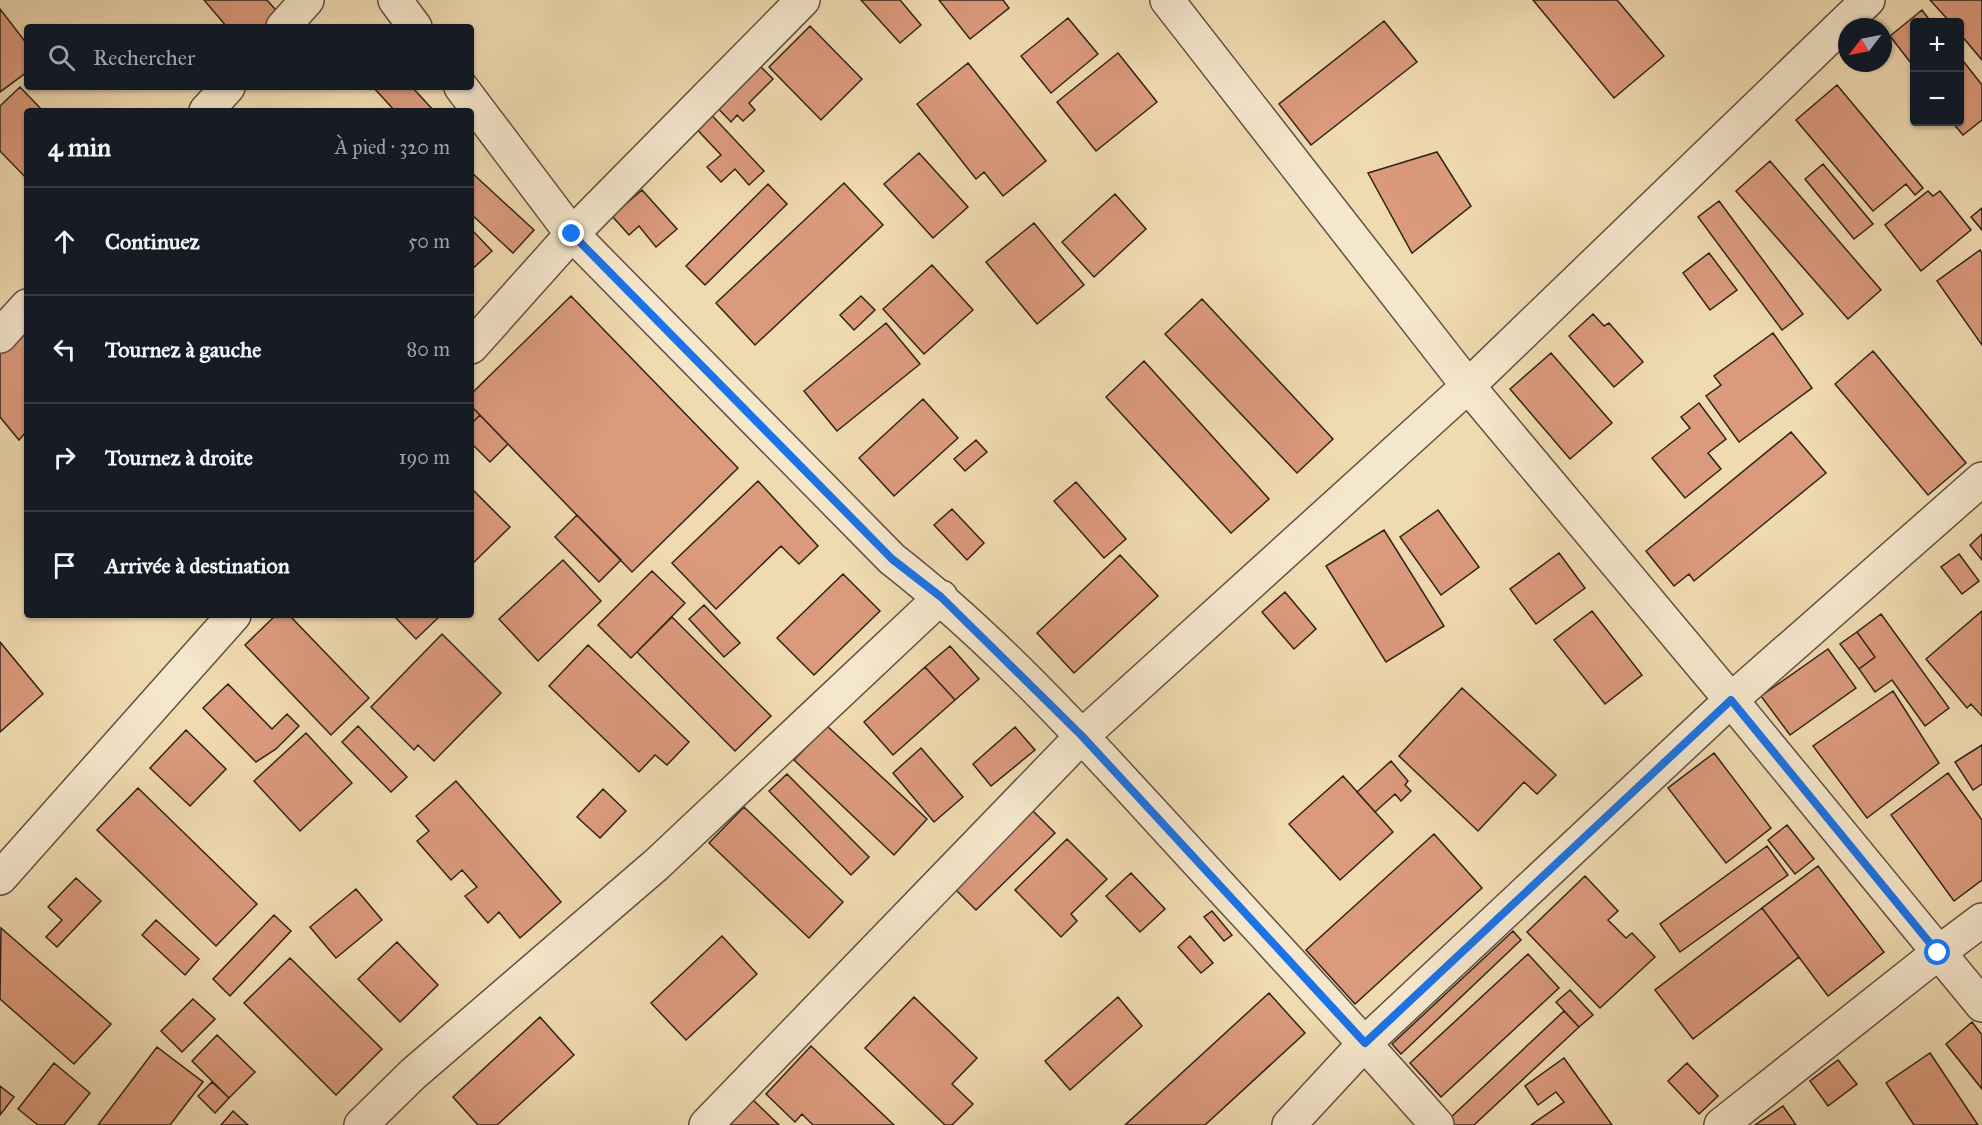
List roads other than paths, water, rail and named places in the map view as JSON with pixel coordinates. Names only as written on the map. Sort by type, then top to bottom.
[{"type":"street","points":[[286,24],[308,0]]},
{"type":"street","points":[[395,0],[413,24]]},
{"type":"street","points":[[474,344],[572,234],[804,0]]},
{"type":"street","points":[[1167,0],[1468,386],[1982,1005]]},
{"type":"street","points":[[706,1125],[1082,736],[1468,386],[1868,0]]},
{"type":"street","points":[[209,108],[225,90]]},
{"type":"street","points":[[463,90],[572,234],[892,559],[941,597],[1082,736],[1365,1043],[1437,1125]]},
{"type":"street","points":[[0,336],[24,309]]},
{"type":"street","points":[[1289,1125],[1365,1043],[1731,700],[1982,479]]},
{"type":"street","points":[[361,1125],[413,1074],[656,865],[941,597]]},
{"type":"street","points":[[0,878],[231,618]]},
{"type":"street","points":[[1721,1125],[1982,920]]}]
